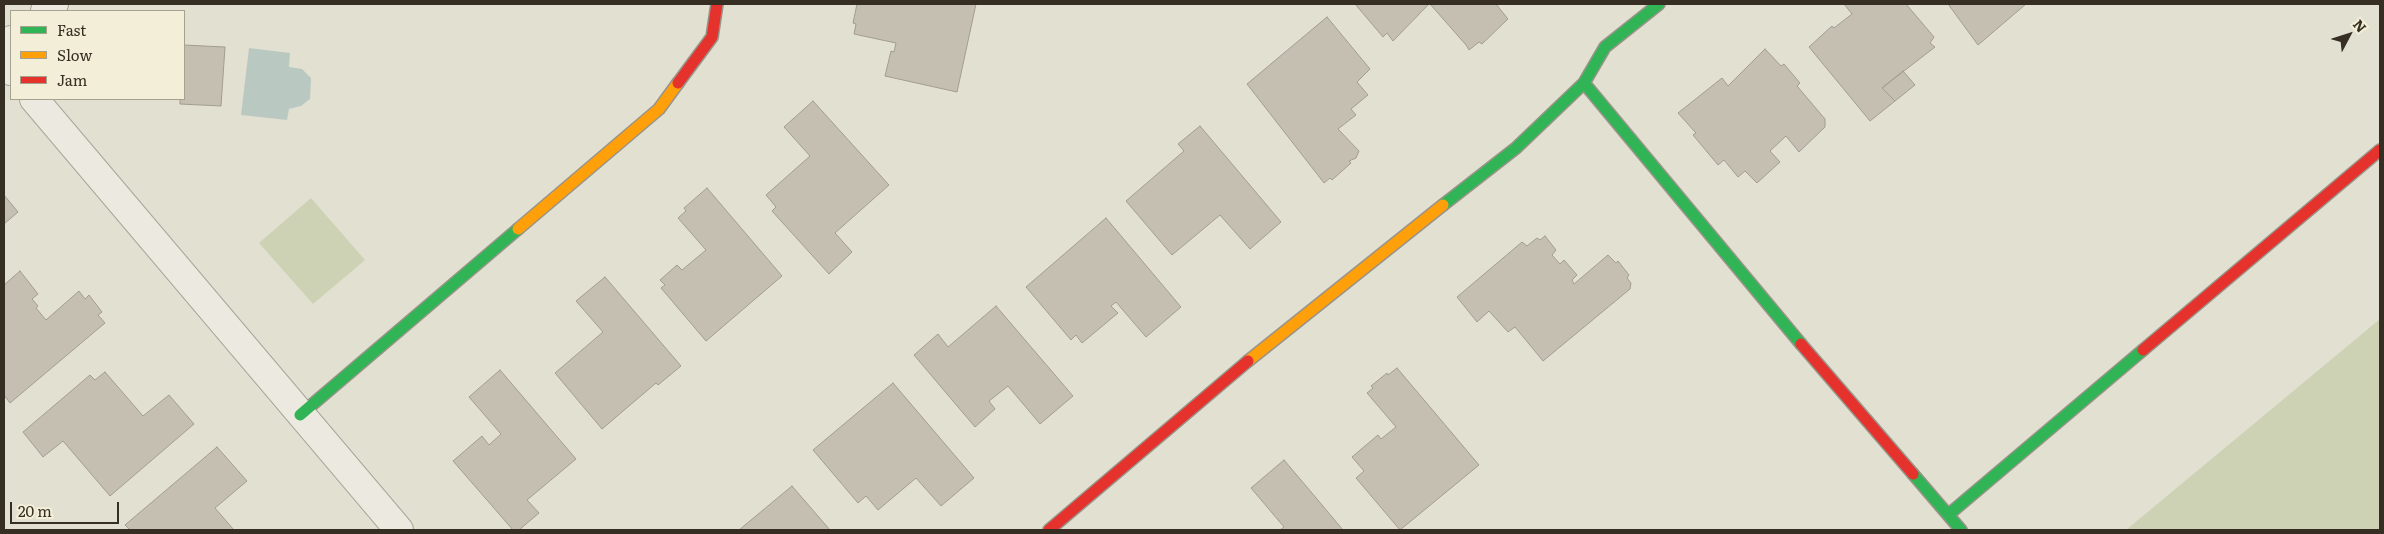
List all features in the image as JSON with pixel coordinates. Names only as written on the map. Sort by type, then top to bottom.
[{"type":"street","points":[[300,415],[659,109],[712,37],[717,4]]},
{"type":"street","points":[[1049,530],[1278,335],[1516,148],[1584,83],[1605,47],[1659,4]]},
{"type":"street","points":[[1584,83],[1768,306],[1961,530]]},
{"type":"street","points":[[35,100],[399,530]]},
{"type":"street","points":[[1948,515],[2380,150]]},
{"type":"green space","points":[[311,198],[365,260],[313,304],[259,243]]},
{"type":"green space","points":[[2380,319],[2380,530],[2126,530]]},
{"type":"shaded area","points":[[249,48],[290,53],[289,67],[302,69],[311,78],[310,99],[301,106],[289,109],[287,120],[241,115]]},
{"type":"building","points":[[857,4],[976,4],[957,92],[885,76],[891,51],[894,52],[896,43],[854,34],[856,24],[853,23]]},
{"type":"building","points":[[1355,4],[1429,4],[1393,41],[1387,33],[1383,37]]},
{"type":"building","points":[[1430,4],[1496,4],[1508,19],[1482,44],[1479,42],[1469,50]]},
{"type":"building","points":[[1844,4],[1906,4],[1934,37],[1930,43],[1935,47],[1882,88],[1895,101],[1870,121],[1809,47],[1832,26],[1834,28],[1852,14]]},
{"type":"building","points":[[1948,4],[2026,4],[1978,45]]},
{"type":"building","points":[[1327,17],[1370,69],[1357,82],[1368,95],[1351,109],[1356,115],[1338,129],[1359,151],[1356,158],[1349,161],[1351,163],[1332,180],[1330,178],[1324,183],[1247,84]]},
{"type":"building","points":[[185,45],[225,47],[221,106],[180,104],[180,100],[185,100]]},
{"type":"building","points":[[1765,49],[1781,66],[1784,64],[1800,83],[1797,86],[1825,119],[1825,127],[1799,152],[1786,136],[1770,151],[1780,162],[1757,183],[1745,171],[1738,177],[1724,160],[1718,165],[1693,135],[1696,133],[1678,113],[1722,78],[1728,86]]},
{"type":"building","points":[[1903,71],[1915,85],[1895,101],[1882,88]]},
{"type":"building","points":[[813,101],[889,185],[835,233],[852,252],[829,274],[772,211],[776,207],[766,195],[810,156],[784,127]]},
{"type":"building","points":[[1200,126],[1281,222],[1250,249],[1220,215],[1172,255],[1126,201],[1184,151],[1178,144]]},
{"type":"building","points":[[707,188],[782,276],[706,341],[661,288],[665,285],[660,280],[677,265],[682,270],[706,250],[678,218],[686,211],[684,208]]},
{"type":"building","points":[[4,195],[18,212],[4,224]]},
{"type":"building","points":[[1106,218],[1181,307],[1146,337],[1116,302],[1111,306],[1118,313],[1082,343],[1076,335],[1071,340],[1026,287]]},
{"type":"building","points":[[1545,236],[1556,250],[1552,255],[1560,264],[1564,260],[1577,275],[1572,280],[1574,284],[1608,255],[1616,263],[1618,261],[1629,275],[1627,278],[1631,283],[1630,289],[1543,361],[1515,327],[1508,332],[1489,311],[1477,322],[1457,297],[1522,242],[1527,246],[1537,238],[1540,240]]},
{"type":"building","points":[[20,271],[38,294],[32,299],[38,306],[36,308],[46,320],[79,291],[85,299],[89,295],[102,312],[98,315],[105,323],[10,403],[4,395],[4,285]]},
{"type":"building","points":[[605,277],[681,366],[658,385],[656,383],[602,429],[555,373],[603,332],[576,301]]},
{"type":"building","points":[[996,306],[1073,396],[1040,424],[1008,386],[989,401],[995,409],[975,427],[914,355],[938,334],[948,347]]},
{"type":"building","points":[[1397,368],[1479,465],[1400,530],[1356,478],[1364,471],[1352,457],[1378,435],[1381,439],[1396,427],[1367,393],[1373,388],[1371,386],[1387,373],[1388,375]]},
{"type":"building","points":[[500,370],[576,459],[527,500],[539,513],[519,530],[513,530],[453,461],[482,436],[489,445],[501,434],[469,397]]},
{"type":"building","points":[[105,372],[143,416],[169,395],[194,424],[110,496],[63,441],[43,457],[23,432],[90,375],[95,380]]},
{"type":"building","points":[[893,383],[974,478],[941,506],[916,478],[878,510],[866,496],[858,503],[813,450]]},
{"type":"building","points":[[217,447],[247,481],[215,508],[234,530],[130,530],[125,525]]},
{"type":"building","points":[[1284,460],[1343,530],[1280,530],[1284,527],[1251,488]]},
{"type":"building","points":[[792,486],[830,530],[739,530]]},
{"type":"traffic: fast","points":[[1443,205],[1516,148],[1584,83],[1605,47],[1659,4]]},
{"type":"traffic: fast","points":[[1584,83],[1801,344]]},
{"type":"traffic: fast","points":[[300,415],[518,229]]},
{"type":"traffic: fast","points":[[1948,515],[2143,350]]},
{"type":"traffic: fast","points":[[1913,474],[1961,530]]},
{"type":"traffic: slow","points":[[518,229],[659,109],[678,83]]},
{"type":"traffic: slow","points":[[1248,361],[1443,205]]},
{"type":"traffic: jam","points":[[678,83],[712,37],[717,4]]},
{"type":"traffic: jam","points":[[2143,350],[2380,150]]},
{"type":"traffic: jam","points":[[1801,344],[1913,474]]},
{"type":"traffic: jam","points":[[1049,530],[1248,361]]}]
